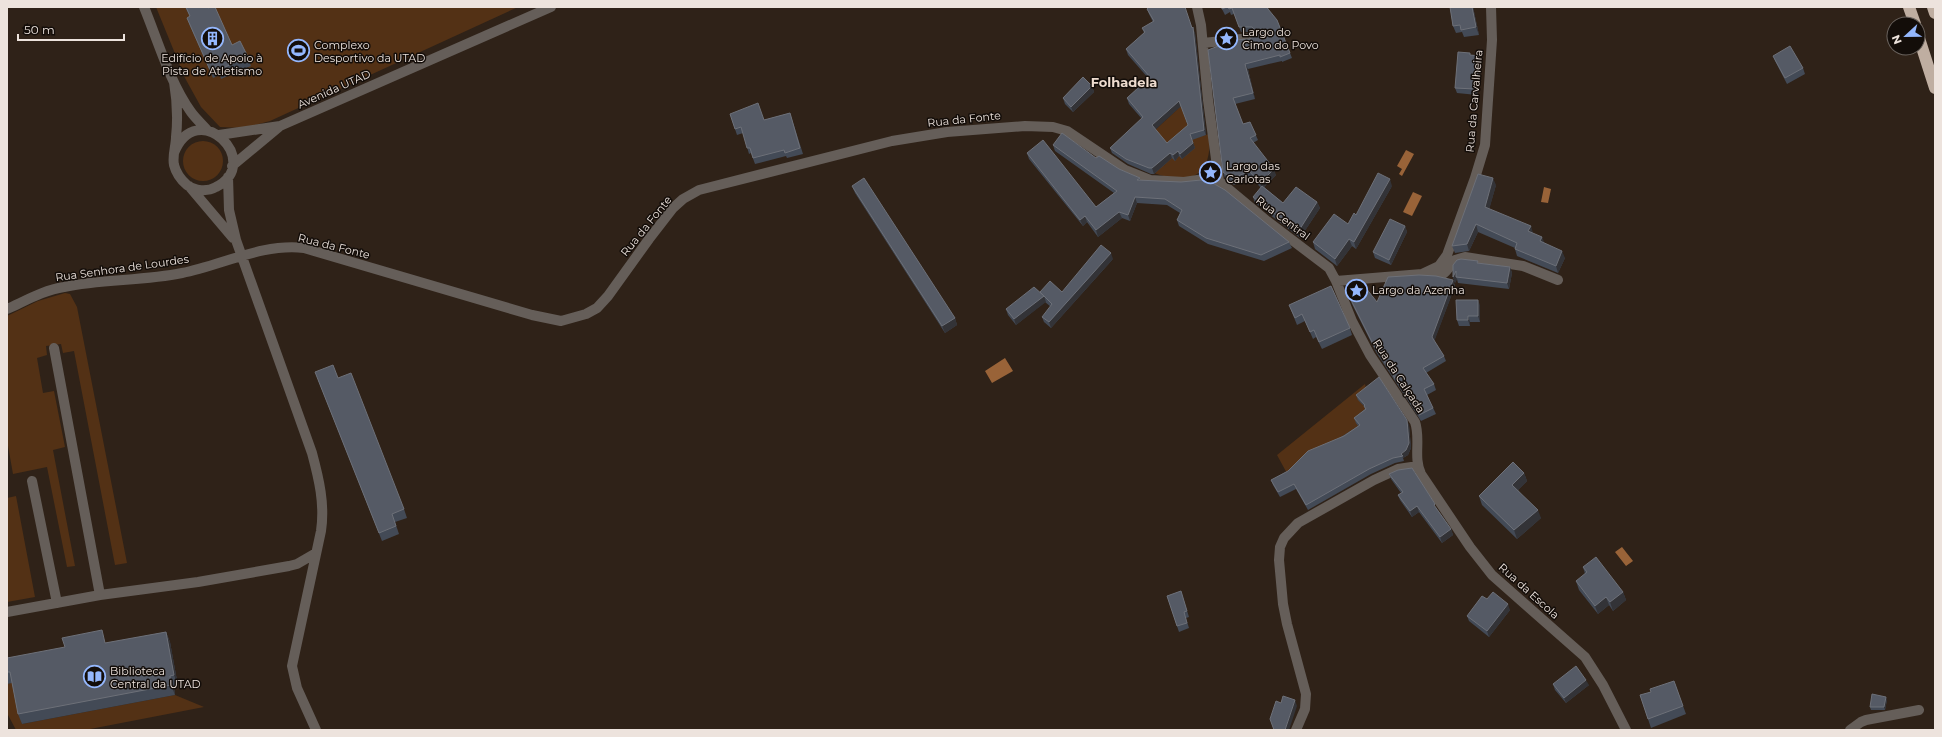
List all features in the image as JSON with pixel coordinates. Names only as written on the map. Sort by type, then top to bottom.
[{"type":"highway","points":[[1933,7],[1935,13]]},
{"type":"highway","points":[[1925,56],[1935,88]]},
{"type":"street","name":"Avenida UTAD","points":[[144,7],[174,82],[192,112],[208,131],[219,135],[280,126],[551,7]]},
{"type":"street","points":[[1196,7],[1201,25],[1218,177]]},
{"type":"street","name":"Rua da Carvalheira","points":[[1422,274],[1439,266],[1447,256],[1485,145],[1492,40],[1491,7]]},
{"type":"street","points":[[1203,43],[1251,38]]},
{"type":"street","name":"Avenida UTAD","points":[[174,82],[177,121],[174,153],[176,172],[181,180],[189,186],[236,240]]},
{"type":"street","name":"Avenida UTAD","points":[[228,176],[232,166],[280,126]]},
{"type":"street","name":"Rua da Fonte","points":[[242,257],[272,249],[293,247],[304,248],[532,315],[561,321],[579,316],[597,308],[608,296],[649,239],[683,198],[699,190],[724,183],[892,142],[947,132],[1016,127],[1053,127],[1074,134],[1125,170],[1150,180],[1184,182],[1218,177]]},
{"type":"street","points":[[174,153],[183,138],[199,131],[208,131]]},
{"type":"street","points":[[219,135],[230,148],[232,166]]},
{"type":"street","points":[[189,186],[206,190],[222,183],[228,176]]},
{"type":"street","points":[[228,176],[229,210],[236,240],[312,453],[322,500],[322,516],[316,553],[294,651],[292,672],[297,688],[316,730]]},
{"type":"street","name":"Rua Central","points":[[1218,177],[1221,184],[1234,195],[1325,264],[1332,272],[1336,281]]},
{"type":"street","name":"Rua Senhora de Lourdes","points":[[7,310],[42,293],[63,287],[180,274],[242,257]]},
{"type":"street","points":[[1336,281],[1422,274],[1444,274],[1448,271],[1455,260],[1463,257],[1523,266],[1558,280]]},
{"type":"street","name":"Rua da Calçada","points":[[1336,281],[1349,315],[1370,355],[1414,422],[1417,434],[1416,457],[1418,466]]},
{"type":"street","points":[[54,348],[100,595]]},
{"type":"street","points":[[1296,730],[1305,709],[1306,694],[1287,624],[1280,581],[1280,547],[1284,538],[1298,523],[1389,472],[1398,468],[1418,466]]},
{"type":"street","name":"Rua da Escola","points":[[1418,466],[1421,474],[1470,547],[1492,575],[1585,657],[1603,684],[1626,730]]},
{"type":"street","points":[[32,481],[57,603]]},
{"type":"street","points":[[7,612],[100,595],[284,567],[297,564],[316,553]]},
{"type":"street","points":[[1850,730],[1860,722],[1866,720],[1919,710]]},
{"type":"shaded area","name":"Complexo Desportivo da UTAD","points":[[156,7],[518,7],[270,121],[243,128],[220,127],[201,107],[185,78]]},
{"type":"shaded area","points":[[1181,106],[1192,139],[1209,134],[1209,152],[1206,164],[1199,173],[1190,177],[1179,178],[1167,177],[1139,167],[1154,131]]},
{"type":"shaded area","points":[[207,141],[214,144],[220,150],[223,161],[222,169],[214,178],[207,181],[199,181],[192,178],[184,169],[183,157],[186,150],[195,142]]},
{"type":"shaded area","points":[[1406,150],[1414,154],[1402,176],[1399,174],[1402,169],[1397,166]]},
{"type":"shaded area","points":[[1544,187],[1551,189],[1548,203],[1541,202]]},
{"type":"shaded area","points":[[1413,192],[1422,196],[1412,216],[1403,212]]},
{"type":"shaded area","points":[[65,293],[70,294],[77,307],[127,563],[115,565],[74,351],[63,353],[61,344],[46,346],[47,355],[37,358],[43,393],[54,391],[65,447],[53,450],[75,566],[67,567],[47,467],[13,474],[7,440],[7,316],[38,301]]},
{"type":"shaded area","points":[[1005,358],[1013,371],[992,383],[985,371]]},
{"type":"shaded area","points":[[1365,384],[1367,401],[1362,430],[1289,477],[1277,455]]},
{"type":"shaded area","points":[[16,496],[35,597],[7,602],[7,498]]},
{"type":"shaded area","points":[[1622,547],[1633,561],[1626,566],[1615,552]]},
{"type":"shaded area","points":[[14,682],[22,724],[175,695],[204,707],[85,730],[16,730],[7,713],[7,684]]},
{"type":"building","name":"Edifício de Apoio à Pista de Atletismo","points":[[186,7],[215,7],[232,45],[240,41],[248,57],[218,70],[217,66],[210,70],[187,18],[190,16]]},
{"type":"building","points":[[1149,7],[1185,7],[1192,28],[1193,27],[1204,130],[1190,134],[1193,143],[1180,154],[1178,151],[1173,155],[1170,153],[1152,168],[1126,159],[1110,148],[1143,117],[1127,98],[1150,77],[1126,49],[1145,32],[1142,28],[1154,21],[1147,9]],"holes":[[[1179,101],[1188,125],[1167,143],[1152,125]]]},
{"type":"building","points":[[1228,7],[1267,7],[1277,20],[1290,53],[1280,57],[1280,55],[1245,64],[1253,93],[1233,98],[1243,124],[1250,122],[1256,135],[1250,138],[1274,169],[1260,183],[1249,171],[1232,179],[1223,172],[1208,50],[1234,40],[1250,39],[1255,35],[1252,27],[1239,27],[1232,8],[1229,9]]},
{"type":"building","points":[[1450,7],[1472,7],[1476,27],[1461,30],[1460,25],[1453,26]]},
{"type":"building","points":[[1790,46],[1803,68],[1785,78],[1773,56]]},
{"type":"building","points":[[1458,52],[1480,56],[1475,89],[1455,88]]},
{"type":"building","points":[[1083,77],[1092,86],[1071,107],[1063,98]]},
{"type":"building","points":[[758,103],[764,120],[790,113],[800,148],[785,153],[784,150],[753,158],[750,148],[747,148],[741,127],[735,129],[730,114]]},
{"type":"building","points":[[1062,133],[1096,158],[1099,156],[1119,169],[1140,178],[1137,180],[1181,182],[1201,180],[1209,181],[1225,190],[1289,242],[1261,255],[1206,238],[1177,220],[1182,210],[1165,199],[1135,197],[1128,215],[1119,212],[1096,230],[1085,216],[1080,220],[1027,153],[1043,140],[1096,207],[1117,191],[1053,145]]},
{"type":"building","points":[[1378,173],[1390,179],[1354,242],[1349,239],[1335,259],[1313,242],[1334,214],[1348,224],[1354,213],[1356,215]]},
{"type":"building","points":[[1478,174],[1493,178],[1485,207],[1531,226],[1528,231],[1542,237],[1540,241],[1562,251],[1556,266],[1515,249],[1517,243],[1476,224],[1467,244],[1452,246]]},
{"type":"building","points":[[864,178],[955,318],[942,326],[852,186]]},
{"type":"building","points":[[1262,186],[1283,203],[1296,187],[1317,202],[1298,232],[1253,197]]},
{"type":"building","points":[[1390,219],[1405,226],[1389,260],[1373,252]]},
{"type":"building","points":[[1101,245],[1111,253],[1049,322],[1042,317],[1052,304],[1040,292],[1050,281],[1062,292]]},
{"type":"building","points":[[1457,260],[1478,261],[1477,263],[1510,267],[1507,283],[1456,277],[1456,271],[1453,277],[1453,265]]},
{"type":"building","points":[[1419,275],[1436,276],[1453,280],[1432,337],[1444,356],[1423,368],[1434,384],[1424,389],[1433,408],[1419,415],[1374,346],[1350,298],[1365,287],[1377,302],[1388,277]]},
{"type":"building","points":[[1331,286],[1350,328],[1319,342],[1314,330],[1310,332],[1302,314],[1295,318],[1289,305]]},
{"type":"building","points":[[1034,287],[1044,296],[1014,319],[1006,309]]},
{"type":"building","points":[[1456,300],[1478,300],[1478,316],[1468,316],[1468,320],[1457,320]]},
{"type":"building","points":[[333,365],[338,378],[351,373],[404,509],[392,514],[396,526],[379,533],[315,372]]},
{"type":"building","points":[[1379,377],[1407,420],[1409,443],[1406,450],[1401,454],[1403,456],[1393,458],[1369,469],[1306,505],[1294,484],[1278,492],[1271,480],[1288,471],[1308,451],[1344,436],[1360,425],[1354,418],[1366,409],[1364,406],[1365,405],[1356,395]]},
{"type":"building","points":[[1513,462],[1524,473],[1512,485],[1538,510],[1514,530],[1479,496]]},
{"type":"building","points":[[1412,468],[1435,504],[1434,505],[1451,529],[1440,537],[1417,506],[1410,511],[1398,495],[1403,492],[1389,474],[1398,470]]},
{"type":"building","points":[[1596,557],[1623,592],[1610,602],[1606,597],[1595,606],[1576,581],[1587,572],[1583,567]]},
{"type":"building","points":[[1181,591],[1187,611],[1184,612],[1187,623],[1177,626],[1167,596]]},
{"type":"building","points":[[1493,592],[1508,604],[1487,631],[1467,616],[1482,596],[1487,599]]},
{"type":"building","name":"Biblioteca Central da UTAD","points":[[102,630],[105,643],[166,632],[174,675],[170,676],[171,685],[18,714],[10,672],[7,672],[7,658],[65,647],[62,638]]},
{"type":"building","points":[[1576,666],[1586,680],[1564,698],[1553,684]]},
{"type":"building","points":[[1674,681],[1683,706],[1648,719],[1640,695],[1651,692],[1650,689]]},
{"type":"building","points":[[1872,694],[1886,697],[1884,707],[1870,707]]},
{"type":"building","points":[[1283,696],[1295,700],[1285,730],[1274,730],[1270,719],[1276,701],[1281,703]]},
{"type":"place","name":"Edifício de Apoio à Pista de Atletismo","points":[[212,38]]},
{"type":"place","name":"Largo do Cimo do Povo","points":[[1226,38]]},
{"type":"place","name":"Complexo Desportivo da UTAD","points":[[298,51]]},
{"type":"place","name":"Largo das Carlotas","points":[[1211,172]]},
{"type":"place","name":"Largo da Azenha","points":[[1357,290]]},
{"type":"place","name":"Biblioteca Central da UTAD","points":[[94,677]]},
{"type":"district","name":"Folhadela","points":[[1124,82]]}]
